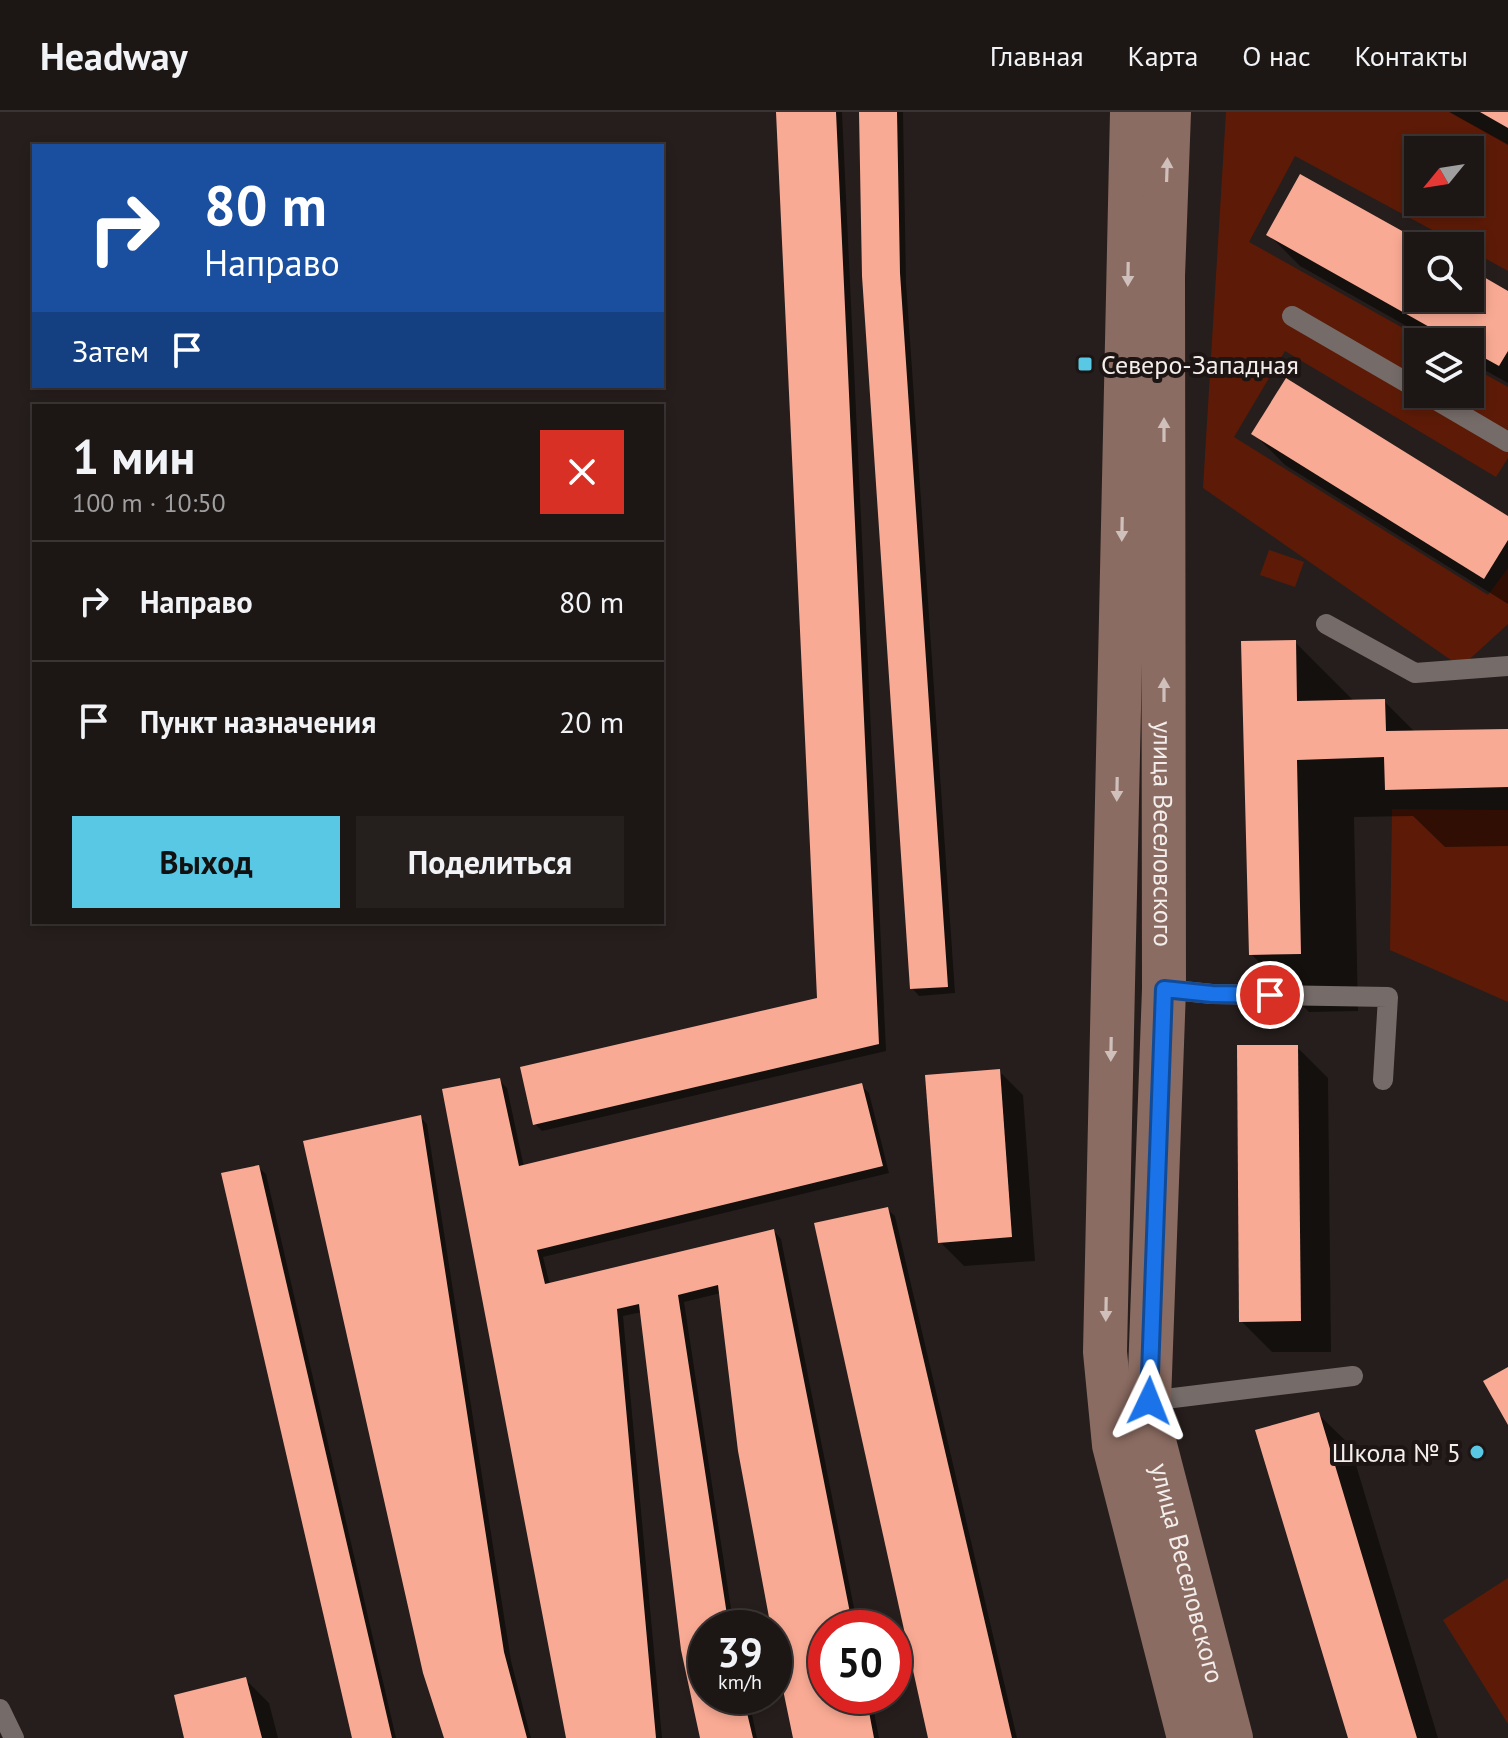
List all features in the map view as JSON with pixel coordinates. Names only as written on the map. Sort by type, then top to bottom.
[{"type":"main road","name":"улица Веселовского","points":[[1132,112],[1105,1352],[1114,1445],[1189,1738]]},
{"type":"main road","name":"улица Веселовского","points":[[1169,112],[1163,276],[1164,989],[1149,1401],[1155,1445],[1231,1738]]},
{"type":"lane","points":[[1292,316],[1404,381]]},
{"type":"lane","points":[[1450,408],[1508,442]]},
{"type":"lane","points":[[1326,624],[1415,673],[1508,666]]},
{"type":"lane","points":[[1164,989],[1212,994],[1388,997],[1383,1080]]},
{"type":"lane","points":[[1149,1401],[1353,1376]]},
{"type":"lane","points":[[0,1709],[14,1738]]},
{"type":"shaded area","points":[[1226,112],[1450,112],[1508,144],[1508,271],[1484,258],[1484,232],[1436,232],[1406,216],[1484,216],[1484,136],[1404,136],[1404,215],[1295,156],[1249,242],[1404,329],[1404,408],[1484,408],[1484,374],[1508,387],[1508,458],[1496,477],[1285,351],[1234,437],[1488,595],[1508,568],[1508,624],[1461,667],[1203,488]]},
{"type":"shaded area","points":[[1269,550],[1304,562],[1295,587],[1260,575]]},
{"type":"shaded area","points":[[1392,809],[1508,810],[1508,1002],[1390,950]]},
{"type":"shaded area","points":[[1508,1578],[1508,1724],[1443,1620]]},
{"type":"building","points":[[776,112],[836,112],[879,1044],[533,1125],[520,1067],[817,998]]},
{"type":"building","points":[[859,112],[897,112],[900,273],[948,987],[910,989],[862,276]]},
{"type":"building","points":[[1480,112],[1508,112],[1508,128]]},
{"type":"building","points":[[1300,174],[1404,232],[1404,312],[1484,312],[1484,277],[1508,291],[1508,351],[1499,366],[1484,358],[1484,328],[1431,328],[1266,235]]},
{"type":"building","points":[[1286,378],[1508,516],[1508,540],[1484,579],[1251,434]]},
{"type":"building","points":[[1296,640],[1297,701],[1385,699],[1386,731],[1508,729],[1508,787],[1385,790],[1384,757],[1297,760],[1301,954],[1249,955],[1241,641]]},
{"type":"building","points":[[1237,1045],[1298,1045],[1301,1321],[1239,1322]]},
{"type":"building","points":[[1000,1069],[1012,1237],[938,1243],[925,1075]]},
{"type":"building","points":[[500,1078],[519,1166],[862,1083],[883,1166],[537,1250],[545,1284],[774,1229],[849,1610],[808,1610],[808,1714],[869,1714],[874,1738],[793,1738],[788,1714],[792,1714],[792,1610],[768,1610],[738,1451],[718,1285],[678,1295],[726,1610],[688,1610],[688,1682],[681,1650],[639,1304],[617,1309],[656,1738],[566,1738],[442,1089]]},
{"type":"building","points":[[421,1115],[504,1652],[527,1738],[444,1738],[423,1673],[303,1141]]},
{"type":"building","points":[[259,1165],[392,1738],[352,1738],[221,1173]]},
{"type":"building","points":[[888,1207],[1012,1738],[928,1738],[912,1666],[912,1610],[900,1610],[814,1223]]},
{"type":"building","points":[[1508,1367],[1508,1425],[1483,1381]]},
{"type":"building","points":[[1319,1412],[1417,1738],[1348,1738],[1255,1430]]},
{"type":"building","points":[[246,1677],[262,1738],[184,1738],[174,1695]]},
{"type":"building","points":[[695,1714],[747,1714],[753,1738],[700,1738]]},
{"type":"place","name":"Северо-Западная","points":[[1085,364]]},
{"type":"place","name":"Школа № 5","points":[[1477,1452]]},
{"type":"route","points":[[1149,1401],[1164,989],[1270,995]]}]
